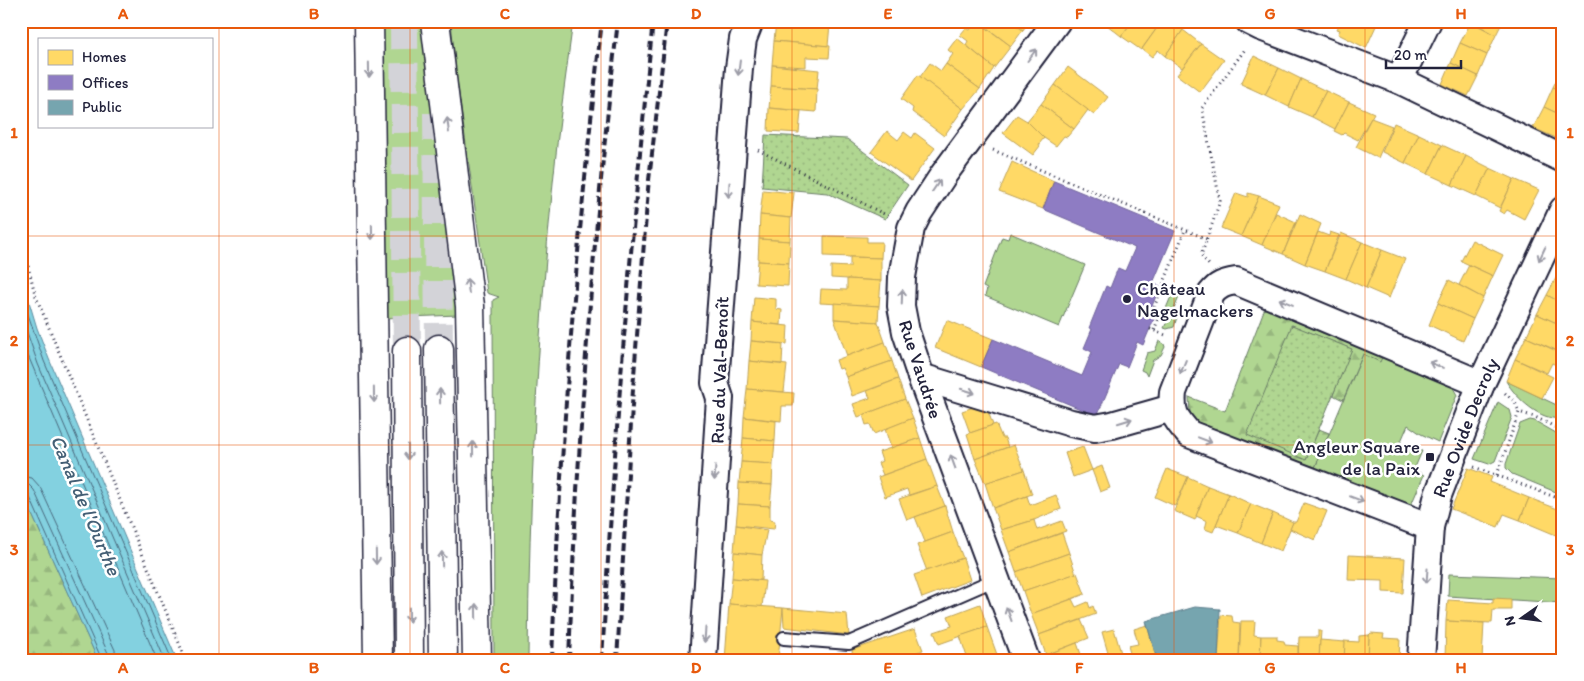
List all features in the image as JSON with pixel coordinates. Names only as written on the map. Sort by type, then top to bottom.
[{"type":"highway","points":[[369,21],[378,660]]},
{"type":"highway","points":[[435,21],[470,306],[477,660]]},
{"type":"highway","points":[[439,349],[443,660]]},
{"type":"highway","points":[[407,351],[409,660]]},
{"type":"street","name":"Rue du Val-Benoît","points":[[703,660],[720,398],[715,383],[739,68],[743,39],[750,21]]},
{"type":"street","name":"Rue Vaudrée","points":[[1026,660],[921,378],[906,332],[901,306],[902,277],[911,228],[918,212],[972,135],[1057,21]]},
{"type":"street","points":[[1399,80],[1428,21]]},
{"type":"street","points":[[1255,24],[1399,80],[1563,159]]},
{"type":"street","name":"Rue Ovide Decroly","points":[[1421,660],[1430,527],[1438,495],[1481,384],[1563,210]]},
{"type":"street","points":[[1430,527],[1189,434],[1179,423],[1172,408],[1173,392],[1211,294],[1216,287],[1224,283],[1236,281],[1481,384]]},
{"type":"street","points":[[921,378],[1071,423],[1095,428],[1172,408]]},
{"type":"lane","points":[[784,638],[849,643],[996,579]]},
{"type":"path","points":[[21,32],[29,21]]},
{"type":"path","points":[[1224,283],[1201,255],[1220,201],[1202,108],[1255,24]]},
{"type":"path","points":[[972,135],[990,149],[1207,239]]},
{"type":"path","points":[[733,141],[764,152],[911,228]]},
{"type":"path","points":[[1161,334],[1152,330],[1161,313],[1153,310],[1185,230]]},
{"type":"path","points":[[21,237],[35,294],[186,660]]},
{"type":"path","points":[[1563,431],[1535,417],[1519,412],[1497,475],[1563,500]]},
{"type":"path","points":[[21,603],[28,660]]},
{"type":"green space","points":[[379,21],[425,21],[458,315],[384,318]]},
{"type":"green space","points":[[451,21],[573,21],[555,163],[542,302],[532,481],[528,660],[494,660],[493,300],[499,297],[487,293],[456,73]]},
{"type":"green space","points":[[765,135],[847,139],[908,185],[885,219],[827,193],[762,187]]},
{"type":"green space","points":[[1010,233],[1085,265],[1059,327],[985,296],[987,289],[983,287],[1002,237],[1008,239]]},
{"type":"green space","points":[[1172,294],[1180,295],[1174,309],[1177,317],[1174,327],[1167,329],[1164,328],[1169,317],[1165,311]]},
{"type":"green space","points":[[1266,305],[1383,355],[1380,362],[1363,354],[1343,400],[1333,395],[1351,349],[1291,325],[1306,460],[1319,429],[1329,433],[1314,470],[1194,421],[1190,413],[1189,397],[1225,411]]},
{"type":"green space","points":[[1292,325],[1352,349],[1306,460],[1247,435]]},
{"type":"green space","points":[[1159,341],[1165,347],[1161,355],[1153,360],[1147,376],[1141,370],[1147,353],[1155,351]]},
{"type":"green space","points":[[1363,354],[1383,355],[1450,382],[1457,395],[1438,442],[1408,425],[1398,448],[1422,451],[1414,470],[1424,475],[1411,505],[1404,509],[1314,470]]},
{"type":"green space","points":[[1506,381],[1563,408],[1561,411],[1562,418],[1554,418],[1538,413],[1516,395]]},
{"type":"green space","points":[[1498,402],[1510,410],[1512,417],[1495,461],[1489,464],[1474,459]]},
{"type":"green space","points":[[1530,420],[1563,437],[1563,495],[1512,474],[1506,468],[1520,424]]},
{"type":"green space","points":[[21,490],[98,660],[26,660],[21,648]]},
{"type":"green space","points":[[1449,574],[1563,578],[1563,603],[1448,596]]},
{"type":"water","name":"Canal de l'Ourthe","points":[[21,275],[37,328],[49,359],[177,660],[98,660],[21,490]]},
{"type":"building: Homes","points":[[776,21],[830,24],[828,46],[774,41]]},
{"type":"building: Homes","points":[[977,21],[1011,46],[994,68],[966,45],[968,41],[960,35],[966,28],[970,30]]},
{"type":"building: Homes","points":[[978,21],[1010,21],[1023,30],[1011,46]]},
{"type":"building: Homes","points":[[1010,21],[1029,21],[1023,30]]},
{"type":"building: Homes","points":[[1102,21],[1133,21],[1121,36]]},
{"type":"building: Homes","points":[[1133,21],[1162,21],[1141,50],[1121,36]]},
{"type":"building: Homes","points":[[1162,21],[1172,21],[1183,30],[1165,56],[1158,50],[1152,57],[1142,49]]},
{"type":"building: Homes","points":[[1341,21],[1366,21],[1376,26],[1366,48],[1338,34],[1340,30],[1337,29]]},
{"type":"building: Homes","points":[[1471,21],[1503,21],[1496,35]]},
{"type":"building: Homes","points":[[1471,22],[1496,35],[1487,55],[1460,43]]},
{"type":"building: Homes","points":[[1183,30],[1201,44],[1182,68],[1165,56]]},
{"type":"building: Homes","points":[[957,38],[994,68],[980,89],[946,64],[953,54],[948,50]]},
{"type":"building: Homes","points":[[774,41],[830,46],[829,58],[806,57],[806,67],[772,65]]},
{"type":"building: Homes","points":[[1460,43],[1487,55],[1478,76],[1451,63]]},
{"type":"building: Homes","points":[[1201,44],[1224,60],[1200,92],[1177,75]]},
{"type":"building: Homes","points":[[1254,56],[1279,68],[1265,95],[1241,84]]},
{"type":"building: Homes","points":[[930,63],[941,71],[946,64],[980,89],[963,109],[920,77]]},
{"type":"building: Homes","points":[[1451,63],[1478,76],[1468,96],[1442,84]]},
{"type":"building: Homes","points":[[772,65],[819,70],[817,89],[771,86]]},
{"type":"building: Homes","points":[[1068,67],[1108,97],[1094,115],[1055,85]]},
{"type":"building: Homes","points":[[1563,67],[1563,91],[1553,87]]},
{"type":"building: Homes","points":[[1279,68],[1301,79],[1289,107],[1265,95]]},
{"type":"building: Homes","points":[[918,75],[963,109],[944,136],[912,112],[913,108],[901,99]]},
{"type":"building: Homes","points":[[1301,79],[1326,91],[1312,117],[1289,107]]},
{"type":"building: Homes","points":[[1055,85],[1088,110],[1074,129],[1041,104]]},
{"type":"building: Homes","points":[[771,86],[817,89],[816,112],[769,108]]},
{"type":"building: Homes","points":[[1553,87],[1563,91],[1563,116],[1544,107]]},
{"type":"building: Homes","points":[[1326,91],[1349,102],[1335,129],[1312,117]]},
{"type":"building: Homes","points":[[1349,102],[1374,113],[1358,140],[1344,133],[1342,135],[1334,131]]},
{"type":"building: Homes","points":[[1041,104],[1074,129],[1067,137],[1064,136],[1056,146],[1044,138],[1027,121]]},
{"type":"building: Homes","points":[[1544,107],[1563,116],[1563,141],[1533,128]]},
{"type":"building: Homes","points":[[769,108],[801,111],[799,133],[768,131]]},
{"type":"building: Homes","points":[[1017,115],[1027,121],[1044,138],[1033,155],[1003,133]]},
{"type":"building: Homes","points":[[1371,118],[1392,126],[1378,158],[1356,147]]},
{"type":"building: Homes","points":[[1394,123],[1419,134],[1405,163],[1382,152]]},
{"type":"building: Homes","points":[[887,131],[898,140],[904,132],[912,138],[915,133],[935,148],[911,181],[871,152]]},
{"type":"building: Homes","points":[[1419,134],[1442,145],[1428,174],[1405,163]]},
{"type":"building: Homes","points":[[1442,145],[1466,156],[1452,185],[1428,174]]},
{"type":"building: Homes","points":[[1466,156],[1490,168],[1476,196],[1452,185]]},
{"type":"building: Homes","points":[[1012,162],[1054,181],[1043,209],[999,192]]},
{"type":"building: Homes","points":[[1490,168],[1514,179],[1500,208],[1476,196]]},
{"type":"building: Homes","points":[[1514,179],[1539,190],[1524,219],[1507,210],[1504,214],[1499,211]]},
{"type":"building: Homes","points":[[763,190],[794,193],[791,218],[760,215]]},
{"type":"building: Homes","points":[[1236,193],[1248,197],[1248,193],[1259,196],[1241,236],[1221,228]]},
{"type":"building: Homes","points":[[1259,196],[1279,204],[1262,245],[1241,236]]},
{"type":"building: Homes","points":[[1276,213],[1296,222],[1283,254],[1262,245]]},
{"type":"building: Homes","points":[[1300,214],[1321,224],[1305,264],[1283,254]]},
{"type":"building: Homes","points":[[760,215],[791,218],[790,241],[759,239]]},
{"type":"building: Homes","points":[[1318,232],[1329,236],[1330,232],[1339,235],[1325,271],[1305,264]]},
{"type":"building: Homes","points":[[1341,233],[1362,242],[1346,279],[1325,271]]},
{"type":"building: Homes","points":[[824,236],[867,237],[867,242],[882,242],[881,258],[824,256]]},
{"type":"building: Homes","points":[[759,239],[790,241],[789,263],[758,261]]},
{"type":"building: Homes","points":[[1472,240],[1503,255],[1493,276],[1461,261]]},
{"type":"building: Homes","points":[[1362,242],[1382,250],[1366,288],[1346,279]]},
{"type":"building: Homes","points":[[1382,250],[1405,259],[1389,298],[1366,288]]},
{"type":"building: Homes","points":[[850,257],[881,258],[881,281],[831,278],[831,266],[850,267]]},
{"type":"building: Homes","points":[[758,261],[789,263],[788,286],[756,284]]},
{"type":"building: Homes","points":[[1469,265],[1493,276],[1483,298],[1459,285]]},
{"type":"building: Homes","points":[[1557,276],[1563,279],[1563,304],[1547,295]]},
{"type":"building: Homes","points":[[847,279],[881,281],[879,306],[820,303],[821,289],[847,290]]},
{"type":"building: Homes","points":[[1449,280],[1483,298],[1473,319],[1438,303]]},
{"type":"building: Homes","points":[[1547,295],[1563,304],[1563,326],[1537,314]]},
{"type":"building: Homes","points":[[754,297],[776,299],[776,309],[782,310],[781,325],[752,322]]},
{"type":"building: Homes","points":[[834,303],[879,306],[878,322],[834,319]]},
{"type":"building: Homes","points":[[1438,303],[1473,319],[1463,341],[1429,325]]},
{"type":"building: Homes","points":[[1537,314],[1563,326],[1563,341],[1558,351],[1526,337]]},
{"type":"building: Homes","points":[[834,319],[878,322],[885,342],[847,356]]},
{"type":"building: Homes","points":[[947,320],[993,339],[981,367],[935,348]]},
{"type":"building: Homes","points":[[752,322],[788,326],[787,344],[751,341]]},
{"type":"building: Homes","points":[[1526,337],[1563,354],[1562,368],[1552,363],[1547,373],[1515,359]]},
{"type":"building: Homes","points":[[751,341],[783,344],[782,364],[749,361]]},
{"type":"building: Homes","points":[[885,342],[892,361],[846,377],[842,368],[839,369],[836,360]]},
{"type":"building: Homes","points":[[1515,359],[1553,377],[1542,398],[1506,381]]},
{"type":"building: Homes","points":[[749,361],[787,365],[784,392],[747,389]]},
{"type":"building: Homes","points":[[892,361],[898,379],[852,396],[846,377]]},
{"type":"building: Homes","points":[[898,379],[905,399],[858,417],[853,404],[870,398],[867,391]]},
{"type":"building: Homes","points":[[747,389],[794,393],[793,406],[782,406],[781,421],[744,417]]},
{"type":"building: Homes","points":[[905,399],[913,418],[874,434],[870,424],[866,425],[863,415]]},
{"type":"building: Homes","points":[[985,403],[993,425],[970,433],[962,411]]},
{"type":"building: Homes","points":[[744,417],[776,421],[775,441],[743,438]]},
{"type":"building: Homes","points":[[913,418],[920,438],[891,448],[885,429]]},
{"type":"building: Homes","points":[[996,424],[1002,438],[1005,438],[1008,447],[975,459],[967,434]]},
{"type":"building: Homes","points":[[743,438],[775,441],[773,464],[741,462]]},
{"type":"building: Homes","points":[[920,438],[927,459],[883,475],[878,463],[882,461],[879,452]]},
{"type":"building: Homes","points":[[1014,445],[1024,470],[985,483],[975,459]]},
{"type":"building: Homes","points":[[1083,447],[1092,470],[1073,477],[1065,453]]},
{"type":"building: Homes","points":[[927,459],[937,486],[909,495],[907,489],[885,497],[878,477]]},
{"type":"building: Homes","points":[[741,462],[773,464],[772,485],[739,483]]},
{"type":"building: Homes","points":[[1102,466],[1110,488],[1100,492],[1092,470]]},
{"type":"building: Homes","points":[[1468,468],[1492,477],[1490,482],[1529,498],[1520,520],[1504,514],[1498,527],[1451,509]]},
{"type":"building: Homes","points":[[1167,469],[1188,477],[1175,506],[1155,497]]},
{"type":"building: Homes","points":[[1024,470],[1032,494],[993,508],[985,483]]},
{"type":"building: Homes","points":[[1188,477],[1208,486],[1195,520],[1174,511]]},
{"type":"building: Homes","points":[[739,483],[772,485],[770,506],[738,504]]},
{"type":"building: Homes","points":[[937,486],[945,506],[907,520],[899,499]]},
{"type":"building: Homes","points":[[1208,486],[1229,494],[1213,532],[1205,529],[1207,521],[1196,516]]},
{"type":"building: Homes","points":[[1229,494],[1251,504],[1238,533],[1216,525]]},
{"type":"building: Homes","points":[[1056,495],[1061,509],[1001,530],[993,508],[1027,496],[1030,505]]},
{"type":"building: Homes","points":[[1529,498],[1563,511],[1563,538],[1520,520]]},
{"type":"building: Homes","points":[[1304,503],[1327,511],[1315,540],[1290,529],[1293,522],[1296,522]]},
{"type":"building: Homes","points":[[738,504],[770,506],[770,520],[775,521],[774,529],[736,525]]},
{"type":"building: Homes","points":[[1251,504],[1273,513],[1261,543],[1238,533]]},
{"type":"building: Homes","points":[[945,506],[953,532],[925,542],[915,517]]},
{"type":"building: Homes","points":[[1273,513],[1293,522],[1281,551],[1261,543]]},
{"type":"building: Homes","points":[[1034,520],[1037,530],[1062,521],[1066,531],[1009,552],[1001,530]]},
{"type":"building: Homes","points":[[736,525],[767,530],[762,555],[734,552]]},
{"type":"building: Homes","points":[[953,532],[963,558],[927,571],[917,545]]},
{"type":"building: Homes","points":[[1062,533],[1069,553],[1016,572],[1009,552]]},
{"type":"building: Homes","points":[[734,552],[762,555],[761,580],[732,578]]},
{"type":"building: Homes","points":[[1069,553],[1076,574],[1023,591],[1016,572]]},
{"type":"building: Homes","points":[[1349,555],[1405,558],[1403,593],[1383,592],[1383,581],[1348,580]]},
{"type":"building: Homes","points":[[963,558],[970,580],[922,598],[914,575]]},
{"type":"building: Homes","points":[[1077,573],[1085,594],[1031,614],[1023,591]]},
{"type":"building: Homes","points":[[732,578],[765,581],[762,607],[729,604]]},
{"type":"building: Homes","points":[[1493,598],[1511,599],[1511,610],[1493,610],[1492,623],[1446,621],[1448,600],[1493,603]]},
{"type":"building: Homes","points":[[1072,599],[1076,607],[1088,602],[1090,608],[1093,606],[1096,614],[1039,635],[1031,614]]},
{"type":"building: Homes","points":[[729,604],[783,608],[778,660],[725,660]]},
{"type":"building: Homes","points":[[980,604],[987,627],[939,644],[934,632],[952,626],[948,616]]},
{"type":"building: Homes","points":[[783,608],[847,614],[849,635],[784,627]]},
{"type":"building: Homes","points":[[1221,615],[1232,616],[1233,622],[1240,623],[1239,660],[1218,660]]},
{"type":"building: Homes","points":[[1081,620],[1089,638],[1046,655],[1039,635]]},
{"type":"building: Homes","points":[[1241,621],[1255,621],[1254,635],[1261,636],[1260,660],[1239,660]]},
{"type":"building: Homes","points":[[1446,621],[1484,623],[1482,660],[1445,660]]},
{"type":"building: Homes","points":[[1147,625],[1157,660],[1132,660],[1128,646],[1138,644],[1134,629]]},
{"type":"building: Homes","points":[[987,627],[999,660],[968,660],[960,636]]},
{"type":"building: Homes","points":[[915,629],[923,650],[896,660],[853,660],[852,650]]},
{"type":"building: Homes","points":[[1114,629],[1121,653],[1120,660],[1110,660],[1102,632]]},
{"type":"building: Homes","points":[[1318,631],[1321,631],[1319,660],[1298,660],[1299,637],[1318,637]]},
{"type":"building: Homes","points":[[1371,633],[1384,634],[1383,638],[1400,639],[1399,660],[1368,660],[1369,635]]},
{"type":"building: Homes","points":[[1369,635],[1368,660],[1344,660],[1344,641],[1359,642],[1359,636]]},
{"type":"building: Homes","points":[[1261,636],[1277,636],[1277,640],[1284,641],[1285,645],[1298,646],[1298,660],[1260,660]]},
{"type":"building: Homes","points":[[1320,640],[1345,642],[1344,660],[1319,660]]},
{"type":"building: Homes","points":[[1077,643],[1083,660],[1048,660],[1046,655]]},
{"type":"building: Offices","name":"Château Nagelmackers","points":[[1054,181],[1175,231],[1153,283],[1160,286],[1150,311],[1156,314],[1143,345],[1137,342],[1127,367],[1119,364],[1097,416],[981,367],[993,339],[1082,376],[1092,352],[1084,348],[1092,329],[1089,328],[1106,286],[1110,288],[1118,268],[1125,271],[1135,248],[1043,209]]},
{"type":"building: Public","points":[[1195,607],[1220,609],[1218,660],[1157,660],[1146,621]]},
{"type":"tunnel","points":[[404,21],[407,351]]},
{"type":"tunnel","points":[[437,113],[439,349]]},
{"type":"railway","points":[[552,660],[555,580],[577,260],[602,21]]},
{"type":"railway","points":[[569,660],[587,340],[601,180],[618,21]]},
{"type":"railway","points":[[602,660],[624,340],[653,21]]},
{"type":"railway","points":[[617,660],[633,389],[648,189],[667,21]]},
{"type":"place","name":"Château Nagelmackers","points":[[1127,299]]},
{"type":"place","name":"Angleur Square de la Paix","points":[[1430,457]]}]
